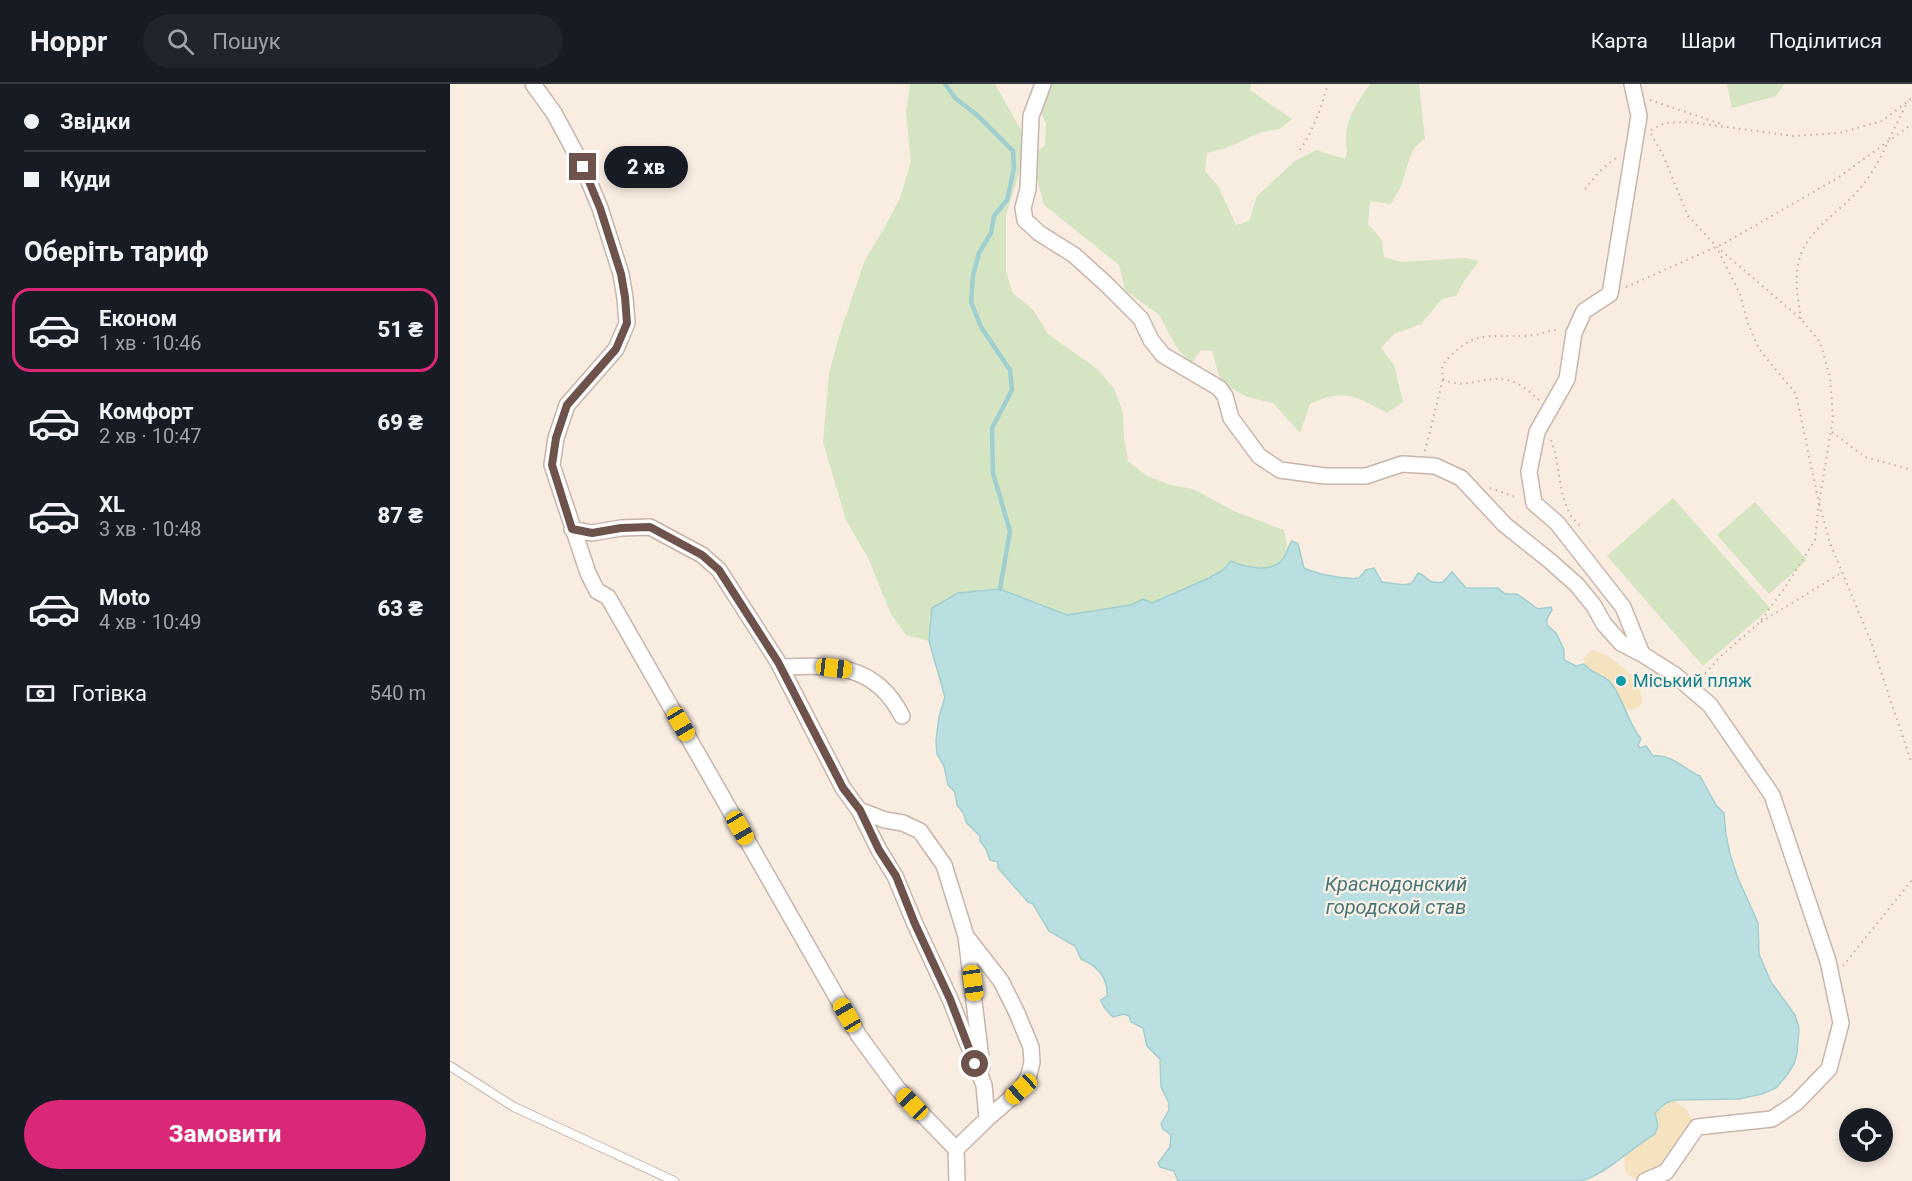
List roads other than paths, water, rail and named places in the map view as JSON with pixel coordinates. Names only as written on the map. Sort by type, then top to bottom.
[{"type":"street","points":[[533,84],[554,113],[583,167],[621,274],[625,297],[627,323],[616,349],[567,405],[556,438],[552,465],[588,573],[597,591],[608,597],[859,1035],[898,1089],[956,1149],[957,1181]]},
{"type":"street","points":[[1043,84],[1031,116],[1028,189],[1023,208],[1025,220],[1039,233],[1074,255],[1105,283],[1141,319],[1151,340],[1163,355],[1219,388],[1225,396],[1231,418],[1260,456],[1280,470],[1326,476],[1366,476],[1402,464],[1434,466],[1461,478],[1505,525],[1577,585],[1594,606],[1604,624],[1621,643],[1642,654],[1691,688],[1710,705],[1772,795],[1828,961],[1832,980],[1840,1023],[1829,1069],[1796,1103],[1772,1119],[1697,1127],[1666,1172],[1645,1181]]},
{"type":"street","points":[[1634,91],[1639,116],[1610,294],[1584,311],[1574,333],[1567,379],[1537,432],[1529,472],[1534,503],[1557,523],[1623,607],[1642,654]]},
{"type":"street","points":[[572,529],[592,533],[621,528],[650,527],[702,555],[719,570],[781,668],[843,788],[860,810],[879,850],[896,876],[915,924],[950,999],[984,1085]]},
{"type":"street","points":[[781,668],[820,666],[849,669],[873,681],[892,698],[902,716]]},
{"type":"street","points":[[860,810],[885,820],[903,823],[920,831],[944,865],[966,936],[987,1119]]},
{"type":"street","points":[[956,1149],[1021,1089],[1029,1075],[1032,1062],[1030,1047],[1001,981],[966,936]]},
{"type":"lane","points":[[450,1066],[514,1107],[674,1181]]},
{"type":"water","name":"Краснодонский городской став","points":[[1292,541],[1298,544],[1304,568],[1323,574],[1359,578],[1366,570],[1374,568],[1382,582],[1404,585],[1412,583],[1418,573],[1437,583],[1443,582],[1452,572],[1466,588],[1498,588],[1505,594],[1517,594],[1538,609],[1551,607],[1547,625],[1556,633],[1564,650],[1564,660],[1576,666],[1584,664],[1611,683],[1641,739],[1638,745],[1640,748],[1646,746],[1653,756],[1666,757],[1700,776],[1716,805],[1724,813],[1730,854],[1758,923],[1759,954],[1771,982],[1795,1015],[1799,1028],[1794,1064],[1776,1088],[1739,1099],[1674,1100],[1666,1103],[1655,1113],[1658,1126],[1655,1134],[1601,1172],[1581,1181],[1178,1181],[1174,1171],[1160,1167],[1158,1163],[1170,1147],[1171,1135],[1163,1129],[1161,1124],[1169,1110],[1169,1103],[1161,1087],[1160,1059],[1147,1046],[1143,1028],[1131,1022],[1129,1016],[1124,1014],[1113,1017],[1106,1009],[1101,1000],[1107,996],[1107,989],[1101,973],[1081,959],[1075,946],[1049,931],[1033,904],[1028,902],[998,868],[998,862],[990,860],[980,841],[980,836],[966,822],[964,814],[957,805],[955,792],[948,785],[944,766],[937,754],[939,717],[945,697],[929,641],[932,608],[958,593],[1000,589],[1067,615],[1131,605],[1143,599],[1152,603],[1209,578],[1223,570],[1231,561],[1257,568],[1276,565],[1283,559]]},
{"type":"waterway","points":[[945,84],[955,98],[977,115],[1013,151],[1014,168],[1007,200],[994,216],[991,233],[979,253],[973,276],[971,302],[981,327],[1010,370],[1012,390],[992,428],[993,473],[1010,531],[1000,589]]},
{"type":"place","name":"Міський пляж","points":[[1621,681]]}]
